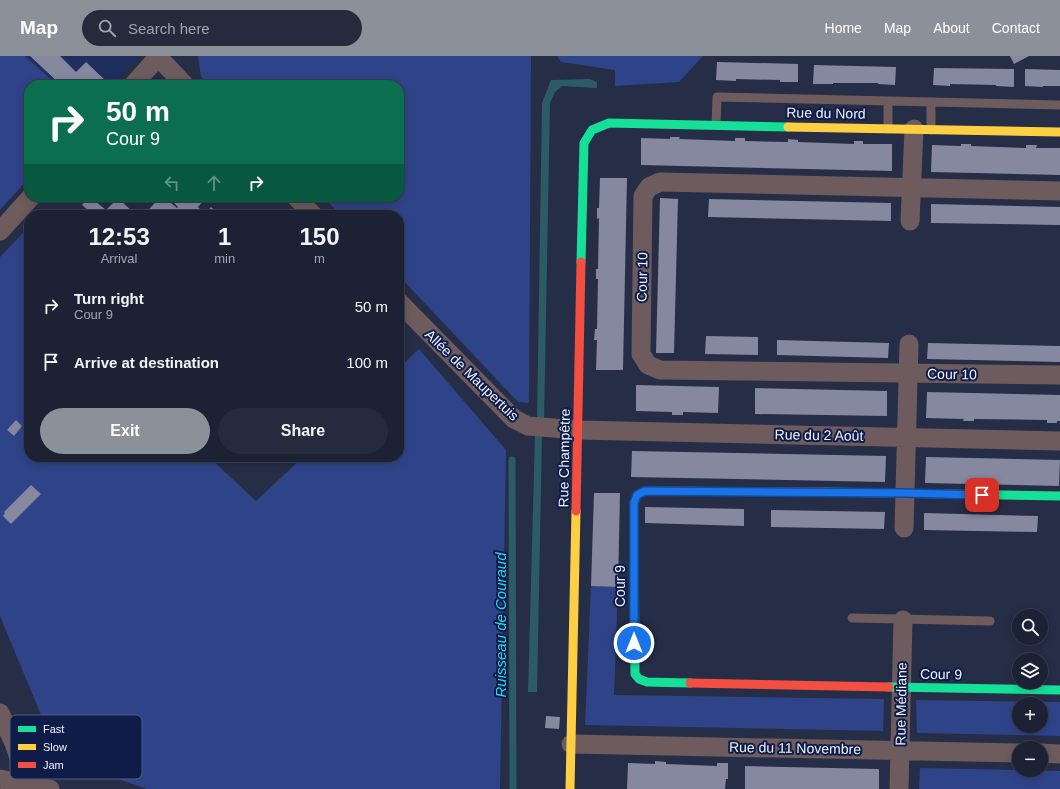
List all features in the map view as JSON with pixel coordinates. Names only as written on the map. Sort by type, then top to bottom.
[{"type":"street","points":[[138,80],[159,57],[180,80]]},
{"type":"street","name":"Rue du Nord","points":[[592,130],[609,123],[1060,132]]},
{"type":"street","points":[[910,221],[912,187],[923,129]]},
{"type":"street","name":"Rue Champêtre","points":[[570,789],[584,143],[592,130]]},
{"type":"street","name":"Cour 10","points":[[1060,191],[660,182],[649,187],[643,196],[641,354],[648,365],[660,370],[1060,375]]},
{"type":"street","points":[[0,231],[26,202]]},
{"type":"street","points":[[301,202],[308,210]]},
{"type":"street","name":"Allée de Maupertuis","points":[[404,307],[514,419],[528,426],[538,428],[578,430]]},
{"type":"street","points":[[904,528],[909,344]]},
{"type":"street","name":"Rue du 2 Août","points":[[578,430],[1060,441]]},
{"type":"street","name":"Cour 9","points":[[1060,496],[645,491],[637,495],[634,503],[635,674],[639,679],[647,682],[1060,690]]},
{"type":"street","name":"Rue Médiane","points":[[899,789],[903,620]]},
{"type":"street","points":[[0,713],[10,734]]},
{"type":"street","name":"Rue du 11 Novembre","points":[[571,744],[1012,753]]},
{"type":"street","points":[[1048,753],[1060,754]]},
{"type":"street","points":[[0,779],[50,789]]},
{"type":"street","points":[[26,779],[28,784]]},
{"type":"lane","points":[[716,125],[717,97],[1060,105]]},
{"type":"lane","points":[[888,101],[888,129]]},
{"type":"lane","points":[[923,129],[931,102]]},
{"type":"lane","points":[[852,618],[990,621]]},
{"type":"shaded area","points":[[0,56],[25,56],[51,80],[24,80],[24,184],[0,210]]},
{"type":"shaded area","points":[[25,56],[139,56],[117,80],[51,80]]},
{"type":"shaded area","points":[[198,56],[531,56],[529,403],[518,402],[404,281],[404,210],[336,210],[328,202],[404,202],[404,80],[204,80],[201,77]]},
{"type":"shaded area","points":[[557,56],[703,56],[679,82],[615,86],[615,70],[561,62]]},
{"type":"shaded area","points":[[590,79],[597,82],[597,88],[562,86],[555,92],[550,103],[544,422],[537,421],[542,103],[551,80]]},
{"type":"shaded area","points":[[24,232],[24,462],[214,462],[256,501],[298,462],[404,462],[404,363],[419,349],[506,450],[500,789],[147,789],[118,779],[142,779],[142,715],[41,715],[0,616],[0,257]]},
{"type":"shaded area","points":[[535,435],[542,436],[537,692],[528,692]]},
{"type":"shaded area","points":[[591,586],[618,587],[614,695],[884,699],[883,731],[585,725]]},
{"type":"shaded area","points":[[916,700],[1012,701],[1012,733],[1048,733],[1048,702],[1060,702],[1060,736],[917,733]]},
{"type":"shaded area","points":[[920,768],[1012,770],[1012,777],[1048,777],[1048,771],[1060,771],[1060,789],[919,789]]},
{"type":"building","points":[[30,56],[60,56],[76,72],[86,62],[105,80],[56,80]]},
{"type":"building","points":[[1010,56],[1029,56],[1014,64]]},
{"type":"building","points":[[717,62],[798,64],[798,82],[780,82],[780,80],[716,80]]},
{"type":"building","points":[[814,65],[896,67],[895,85],[878,83],[813,84]]},
{"type":"building","points":[[934,68],[1014,69],[1014,87],[996,85],[933,85]]},
{"type":"building","points":[[1025,69],[1060,70],[1060,86],[1025,86]]},
{"type":"building","points":[[670,137],[680,137],[679,139],[735,141],[735,138],[745,138],[745,141],[788,142],[788,139],[798,140],[798,142],[854,144],[854,141],[863,141],[863,144],[892,144],[892,171],[641,165],[641,138],[670,139]]},
{"type":"building","points":[[961,144],[971,144],[971,146],[1026,148],[1026,145],[1037,145],[1036,148],[1060,148],[1060,175],[931,172],[932,145],[961,146]]},
{"type":"building","points":[[600,178],[627,178],[623,370],[596,370],[597,340],[594,340],[595,329],[597,329],[598,279],[596,279],[596,269],[598,269],[599,218],[597,219],[597,208],[599,208]]},
{"type":"building","points":[[660,198],[678,199],[674,353],[656,353]]},
{"type":"building","points":[[709,199],[891,203],[891,221],[708,217]]},
{"type":"building","points":[[85,202],[96,202],[106,210],[88,210],[82,205]]},
{"type":"building","points":[[114,202],[122,202],[131,210],[106,210]]},
{"type":"building","points":[[156,202],[170,202],[177,208],[178,207],[173,202],[202,202],[198,207],[201,210],[148,210]]},
{"type":"building","points":[[931,204],[1060,207],[1060,225],[931,223]]},
{"type":"building","points":[[706,336],[758,337],[758,355],[705,354]]},
{"type":"building","points":[[777,340],[889,343],[888,358],[777,355]]},
{"type":"building","points":[[928,343],[1060,346],[1060,362],[927,359]]},
{"type":"building","points":[[636,385],[719,387],[718,413],[683,412],[683,415],[672,415],[672,412],[636,411]]},
{"type":"building","points":[[755,388],[887,391],[887,416],[755,414]]},
{"type":"building","points":[[927,392],[1060,395],[1060,421],[1057,421],[1057,423],[1047,423],[1047,420],[974,419],[974,421],[963,421],[964,419],[926,418]]},
{"type":"building","points":[[16,420],[22,426],[14,436],[7,430]]},
{"type":"building","points":[[632,451],[886,456],[885,482],[631,477]]},
{"type":"building","points":[[926,457],[1060,460],[1059,486],[925,483]]},
{"type":"building","points":[[31,485],[41,494],[11,524],[3,516],[5,513],[4,512]]},
{"type":"building","points":[[594,493],[620,493],[618,587],[591,586]]},
{"type":"building","points":[[645,507],[744,509],[744,526],[645,523]]},
{"type":"building","points":[[771,510],[885,512],[884,529],[771,527]]},
{"type":"building","points":[[924,513],[1038,516],[1037,532],[924,530]]},
{"type":"building","points":[[546,716],[560,717],[559,729],[545,728]]},
{"type":"building","points":[[655,761],[666,762],[666,764],[717,766],[717,763],[728,763],[728,779],[726,779],[725,789],[627,789],[628,763],[655,764]]},
{"type":"building","points":[[745,766],[879,769],[879,789],[745,789]]},
{"type":"waterway","name":"Ruisseau de Couraud","points":[[512,460],[513,789]]},
{"type":"traffic: fast","points":[[581,262],[584,143],[592,130],[609,123],[788,127]]},
{"type":"traffic: fast","points":[[825,492],[1060,496]]},
{"type":"traffic: fast","points":[[634,514],[635,674],[639,679],[647,682],[690,683]]},
{"type":"traffic: fast","points":[[889,687],[1060,690]]},
{"type":"traffic: slow","points":[[788,127],[1060,132]]},
{"type":"traffic: slow","points":[[570,789],[576,511]]},
{"type":"traffic: jam","points":[[576,511],[581,262]]},
{"type":"traffic: jam","points":[[634,514],[634,503],[637,495],[645,491],[825,492]]},
{"type":"traffic: jam","points":[[690,683],[889,687]]},
{"type":"route","points":[[634,643],[634,503],[637,495],[645,491],[982,495]]}]
